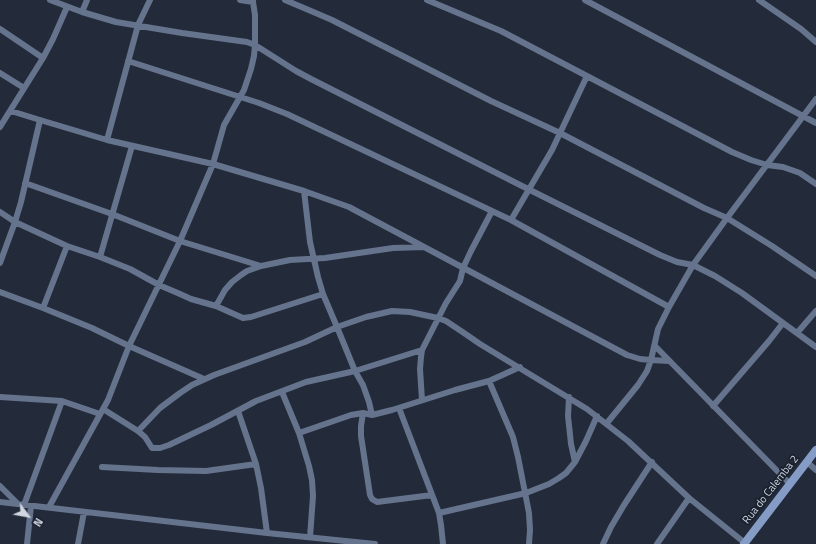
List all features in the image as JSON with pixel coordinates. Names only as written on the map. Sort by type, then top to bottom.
[{"type":"main road","name":"Rua do Calemba 2","points":[[744,543],[816,450]]},
{"type":"street","points":[[50,0],[67,7],[116,22],[182,34],[247,42],[255,45],[311,79],[528,189],[660,255],[677,262],[693,265],[715,276],[742,293],[816,347]]},
{"type":"street","points":[[82,12],[87,0]]},
{"type":"street","points":[[107,140],[138,25],[150,0]]},
{"type":"street","points":[[49,507],[108,400],[129,346],[180,242],[213,164],[224,125],[246,85],[254,56],[255,14],[253,1],[240,0]]},
{"type":"street","points":[[285,0],[332,20],[491,101],[560,133],[704,208],[727,218],[816,276]]},
{"type":"street","points":[[428,0],[501,31],[732,152],[767,165],[783,167],[800,174],[816,184]]},
{"type":"street","points":[[585,0],[804,115],[816,123]]},
{"type":"street","points":[[759,0],[801,29],[816,42]]},
{"type":"street","points":[[0,127],[43,58],[67,7]]},
{"type":"street","points":[[0,29],[43,58]]},
{"type":"street","points":[[128,61],[240,97],[287,114],[511,220],[669,307]]},
{"type":"street","points":[[0,73],[24,88]]},
{"type":"street","points":[[511,220],[552,150],[587,76]]},
{"type":"street","points":[[607,423],[638,385],[647,371],[655,346],[658,328],[693,265],[816,99]]},
{"type":"street","points":[[11,110],[107,140],[213,164],[304,191],[349,207],[627,355],[640,359],[669,361]]},
{"type":"street","points":[[0,263],[16,222],[40,120]]},
{"type":"street","points":[[100,257],[132,146]]},
{"type":"street","points":[[25,183],[112,214],[180,242],[261,266]]},
{"type":"street","points":[[304,191],[310,242],[323,294],[355,371],[363,385],[372,414]]},
{"type":"street","points":[[422,400],[420,369],[422,350],[446,303],[460,281],[477,238],[492,211]]},
{"type":"street","points":[[0,212],[16,222],[67,246],[130,269],[159,285],[191,299],[216,306],[241,317],[246,318],[323,294]]},
{"type":"street","points":[[43,308],[67,246]]},
{"type":"street","points":[[216,306],[225,290],[232,282],[247,271],[261,266],[290,260],[325,258],[393,248],[425,247]]},
{"type":"street","points":[[0,292],[92,328],[204,379]]},
{"type":"street","points":[[138,431],[160,408],[180,392],[204,379],[305,342],[338,327],[366,317],[392,311],[410,312],[438,318],[446,322],[587,409],[607,423],[652,462],[689,498],[744,543]]},
{"type":"street","points":[[797,334],[816,311]]},
{"type":"street","points":[[713,406],[783,323]]},
{"type":"street","points":[[655,346],[790,484]]},
{"type":"street","points":[[0,397],[62,401],[102,412],[138,431],[145,437],[152,448],[160,448],[211,425],[256,401],[306,382],[355,371],[422,350]]},
{"type":"street","points":[[299,433],[352,415],[382,413],[399,408],[489,381],[520,367]]},
{"type":"street","points":[[489,381],[513,437],[518,457],[529,513],[529,544]]},
{"type":"street","points":[[282,392],[299,433],[312,480],[313,496],[308,537],[304,544]]},
{"type":"street","points":[[569,397],[568,416],[571,444],[575,462]]},
{"type":"street","points":[[21,505],[62,401]]},
{"type":"street","points":[[399,408],[439,513],[443,544]]},
{"type":"street","points":[[238,411],[256,464],[267,533]]},
{"type":"street","points":[[364,413],[361,426],[361,436],[370,495],[372,499],[376,502],[432,495]]},
{"type":"street","points":[[439,513],[526,494],[559,478],[566,473],[575,462],[597,416]]},
{"type":"street","points":[[602,544],[624,505],[652,462]]},
{"type":"street","points":[[806,462],[816,470]]},
{"type":"street","points":[[102,467],[206,471],[256,464]]},
{"type":"street","points":[[0,486],[21,505]]},
{"type":"street","points":[[657,544],[689,498]]},
{"type":"street","points":[[0,502],[375,544]]},
{"type":"street","points":[[27,544],[31,506]]},
{"type":"street","points":[[78,544],[84,512]]}]
